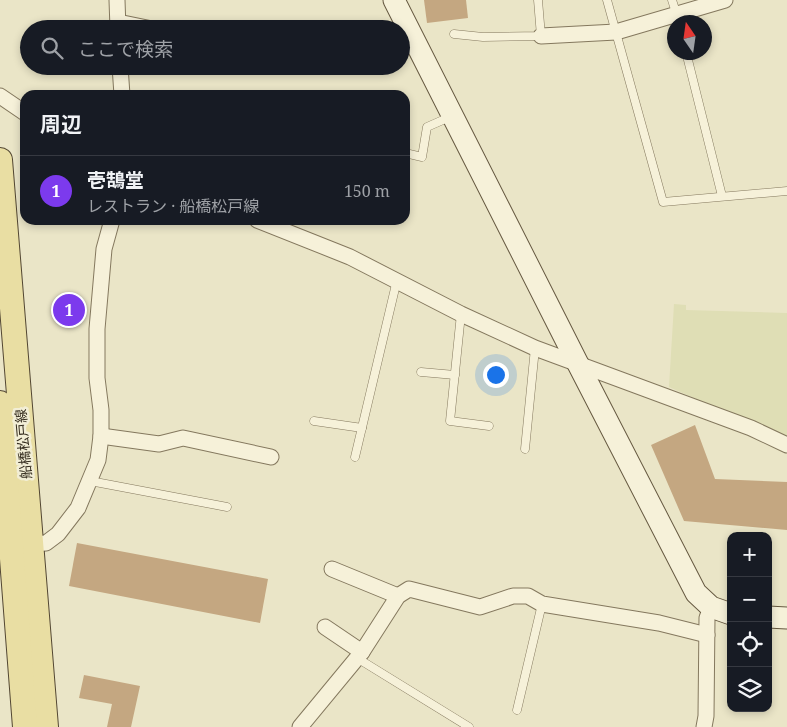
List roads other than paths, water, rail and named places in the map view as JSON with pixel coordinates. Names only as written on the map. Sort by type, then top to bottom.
[{"type":"main road","name":"船橋松戸線","points":[[0,160],[46,727]]},
{"type":"main road","name":"船橋松戸線","points":[[0,403],[8,605],[25,727]]},
{"type":"street","points":[[117,0],[118,20]]},
{"type":"street","points":[[394,0],[404,20]]},
{"type":"street","points":[[542,36],[616,32],[676,12],[725,0]]},
{"type":"street","points":[[410,31],[696,593],[711,607],[727,613]]},
{"type":"street","points":[[121,75],[122,90]]},
{"type":"street","points":[[0,96],[20,110]]},
{"type":"street","points":[[31,544],[46,543],[58,534],[78,508],[98,460],[101,436],[101,410],[97,378],[97,329],[104,249],[111,225]]},
{"type":"street","points":[[270,225],[350,257],[461,314],[535,348],[751,428],[787,445]]},
{"type":"street","points":[[101,436],[159,444],[183,438],[271,457]]},
{"type":"street","points":[[332,570],[398,596]]},
{"type":"street","points":[[300,727],[359,655],[398,596],[409,589],[480,607],[513,596],[528,596],[542,604],[659,623],[707,635]]},
{"type":"street","points":[[704,727],[707,618],[711,607]]},
{"type":"street","points":[[772,617],[787,618]]},
{"type":"street","points":[[324,626],[359,655]]},
{"type":"lane","points":[[454,34],[483,37],[542,36],[538,0]]},
{"type":"lane","points":[[607,0],[664,202],[787,191]]},
{"type":"lane","points":[[688,60],[722,196]]},
{"type":"lane","points":[[410,153],[422,157],[427,127],[453,116]]},
{"type":"lane","points":[[355,457],[397,280]]},
{"type":"lane","points":[[461,314],[450,421],[490,426]]},
{"type":"lane","points":[[525,449],[535,348]]},
{"type":"lane","points":[[421,372],[454,376]]},
{"type":"lane","points":[[314,421],[362,428]]},
{"type":"lane","points":[[90,481],[227,507]]},
{"type":"lane","points":[[517,710],[542,604]]},
{"type":"lane","points":[[359,655],[468,727]]},
{"type":"place","name":"壱鵠堂","points":[[69,310]]}]
